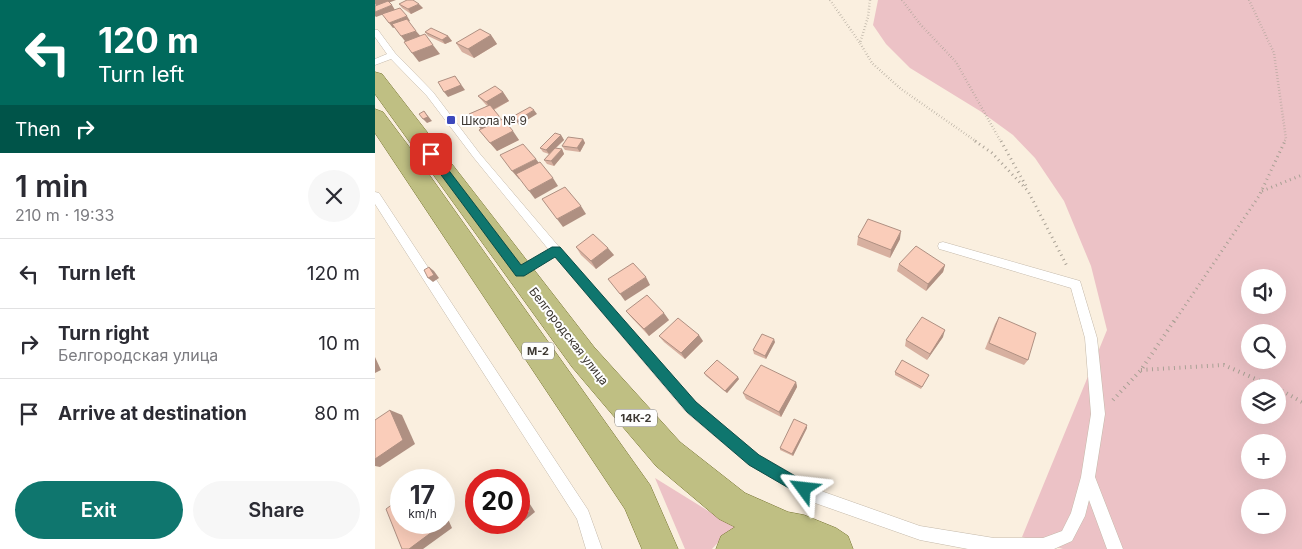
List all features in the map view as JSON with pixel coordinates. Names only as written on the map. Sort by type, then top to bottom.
[{"type":"main road","name":"Белгородская улица","points":[[375,80],[583,357],[668,454],[732,506],[749,515],[783,528],[804,532],[835,547]]},
{"type":"main road","name":"М-2","points":[[375,118],[405,158],[638,497],[660,549]]},
{"type":"main road","points":[[733,549],[745,540],[763,532],[783,528]]},
{"type":"lane","points":[[375,32],[392,55],[430,94],[477,156],[556,251],[691,407],[754,460],[820,498],[920,532],[995,546],[1043,546],[1067,536],[1078,516],[1088,478],[1098,414],[1091,338],[1076,284],[943,246]]},
{"type":"lane","points":[[375,62],[392,55]]},
{"type":"lane","points":[[375,196],[583,515],[594,549]]},
{"type":"lane","points":[[520,272],[556,251]]},
{"type":"lane","points":[[1088,478],[1115,549]]},
{"type":"path","points":[[830,0],[872,63],[894,83],[991,153],[1028,191]]},
{"type":"path","points":[[860,43],[868,18],[870,0]]},
{"type":"path","points":[[902,0],[920,24],[956,62],[1028,191],[1076,284]]},
{"type":"path","points":[[1098,414],[1141,370],[1261,191],[1286,139],[1274,53],[1249,0]]},
{"type":"path","points":[[1261,191],[1302,175]]},
{"type":"path","points":[[1141,370],[1224,365],[1256,379]]},
{"type":"path","points":[[1286,393],[1302,402]]},
{"type":"shaded area","points":[[878,0],[1302,0],[1302,549],[1063,549],[1022,537],[1107,330],[1091,266],[1064,201],[1035,158],[1013,135],[980,111],[910,68],[886,44],[873,25]]},
{"type":"shaded area","points":[[655,478],[739,530],[723,537],[712,549],[685,549]]},
{"type":"building","points":[[407,0],[413,0],[419,4],[408,9],[399,4]]},
{"type":"building","points":[[388,1],[392,5],[375,12],[375,6]]},
{"type":"building","points":[[400,8],[407,16],[389,23],[382,14]]},
{"type":"building","points":[[407,19],[416,31],[401,36],[392,24]]},
{"type":"building","points":[[431,28],[448,36],[442,40],[425,32]]},
{"type":"building","points":[[480,29],[491,35],[468,49],[456,43]]},
{"type":"building","points":[[425,34],[433,45],[412,53],[404,42]]},
{"type":"building","points":[[455,76],[461,85],[444,92],[438,82]]},
{"type":"building","points":[[495,86],[503,92],[486,102],[478,96]]},
{"type":"building","points":[[490,105],[499,116],[478,126],[469,114]]},
{"type":"building","points":[[530,107],[534,110],[516,121],[512,117]]},
{"type":"building","points":[[424,111],[428,117],[423,119],[419,114]]},
{"type":"building","points":[[503,119],[513,131],[490,143],[479,130]]},
{"type":"building","points":[[555,133],[561,135],[546,150],[540,148]]},
{"type":"building","points":[[568,137],[583,139],[577,148],[562,146]]},
{"type":"building","points":[[523,144],[536,159],[512,171],[500,155]]},
{"type":"building","points":[[555,148],[562,149],[551,161],[544,160]]},
{"type":"building","points":[[540,162],[553,178],[529,191],[516,174]]},
{"type":"building","points":[[565,187],[581,206],[557,219],[542,199]]},
{"type":"building","points":[[868,219],[901,231],[891,250],[858,237]]},
{"type":"building","points":[[593,234],[608,248],[591,261],[576,247]]},
{"type":"building","points":[[916,246],[945,265],[928,284],[899,264]]},
{"type":"building","points":[[633,263],[646,277],[620,294],[608,279]]},
{"type":"building","points":[[429,267],[434,275],[428,278],[424,270]]},
{"type":"building","points":[[647,295],[664,313],[644,329],[626,311]]},
{"type":"building","points":[[922,317],[945,330],[930,354],[906,340]]},
{"type":"building","points":[[999,317],[1036,333],[1028,360],[989,343]]},
{"type":"building","points":[[678,318],[699,335],[681,353],[659,336]]},
{"type":"building","points":[[762,334],[774,339],[765,356],[753,350]]},
{"type":"building","points":[[717,360],[738,377],[725,391],[704,373]]},
{"type":"building","points":[[902,360],[929,375],[922,387],[895,372]]},
{"type":"building","points":[[761,365],[796,382],[779,412],[743,393]]},
{"type":"building","points":[[390,410],[403,440],[375,459],[375,420]]},
{"type":"building","points":[[794,419],[807,425],[792,454],[780,448]]},
{"type":"building","points":[[390,506],[390,519],[386,509]]},
{"type":"building","points":[[396,534],[429,534],[409,549],[402,549]]},
{"type":"place","name":"Школа № 9","points":[[451,120]]},
{"type":"route","points":[[431,154],[520,272],[556,251],[691,407],[754,460],[804,489]]}]
